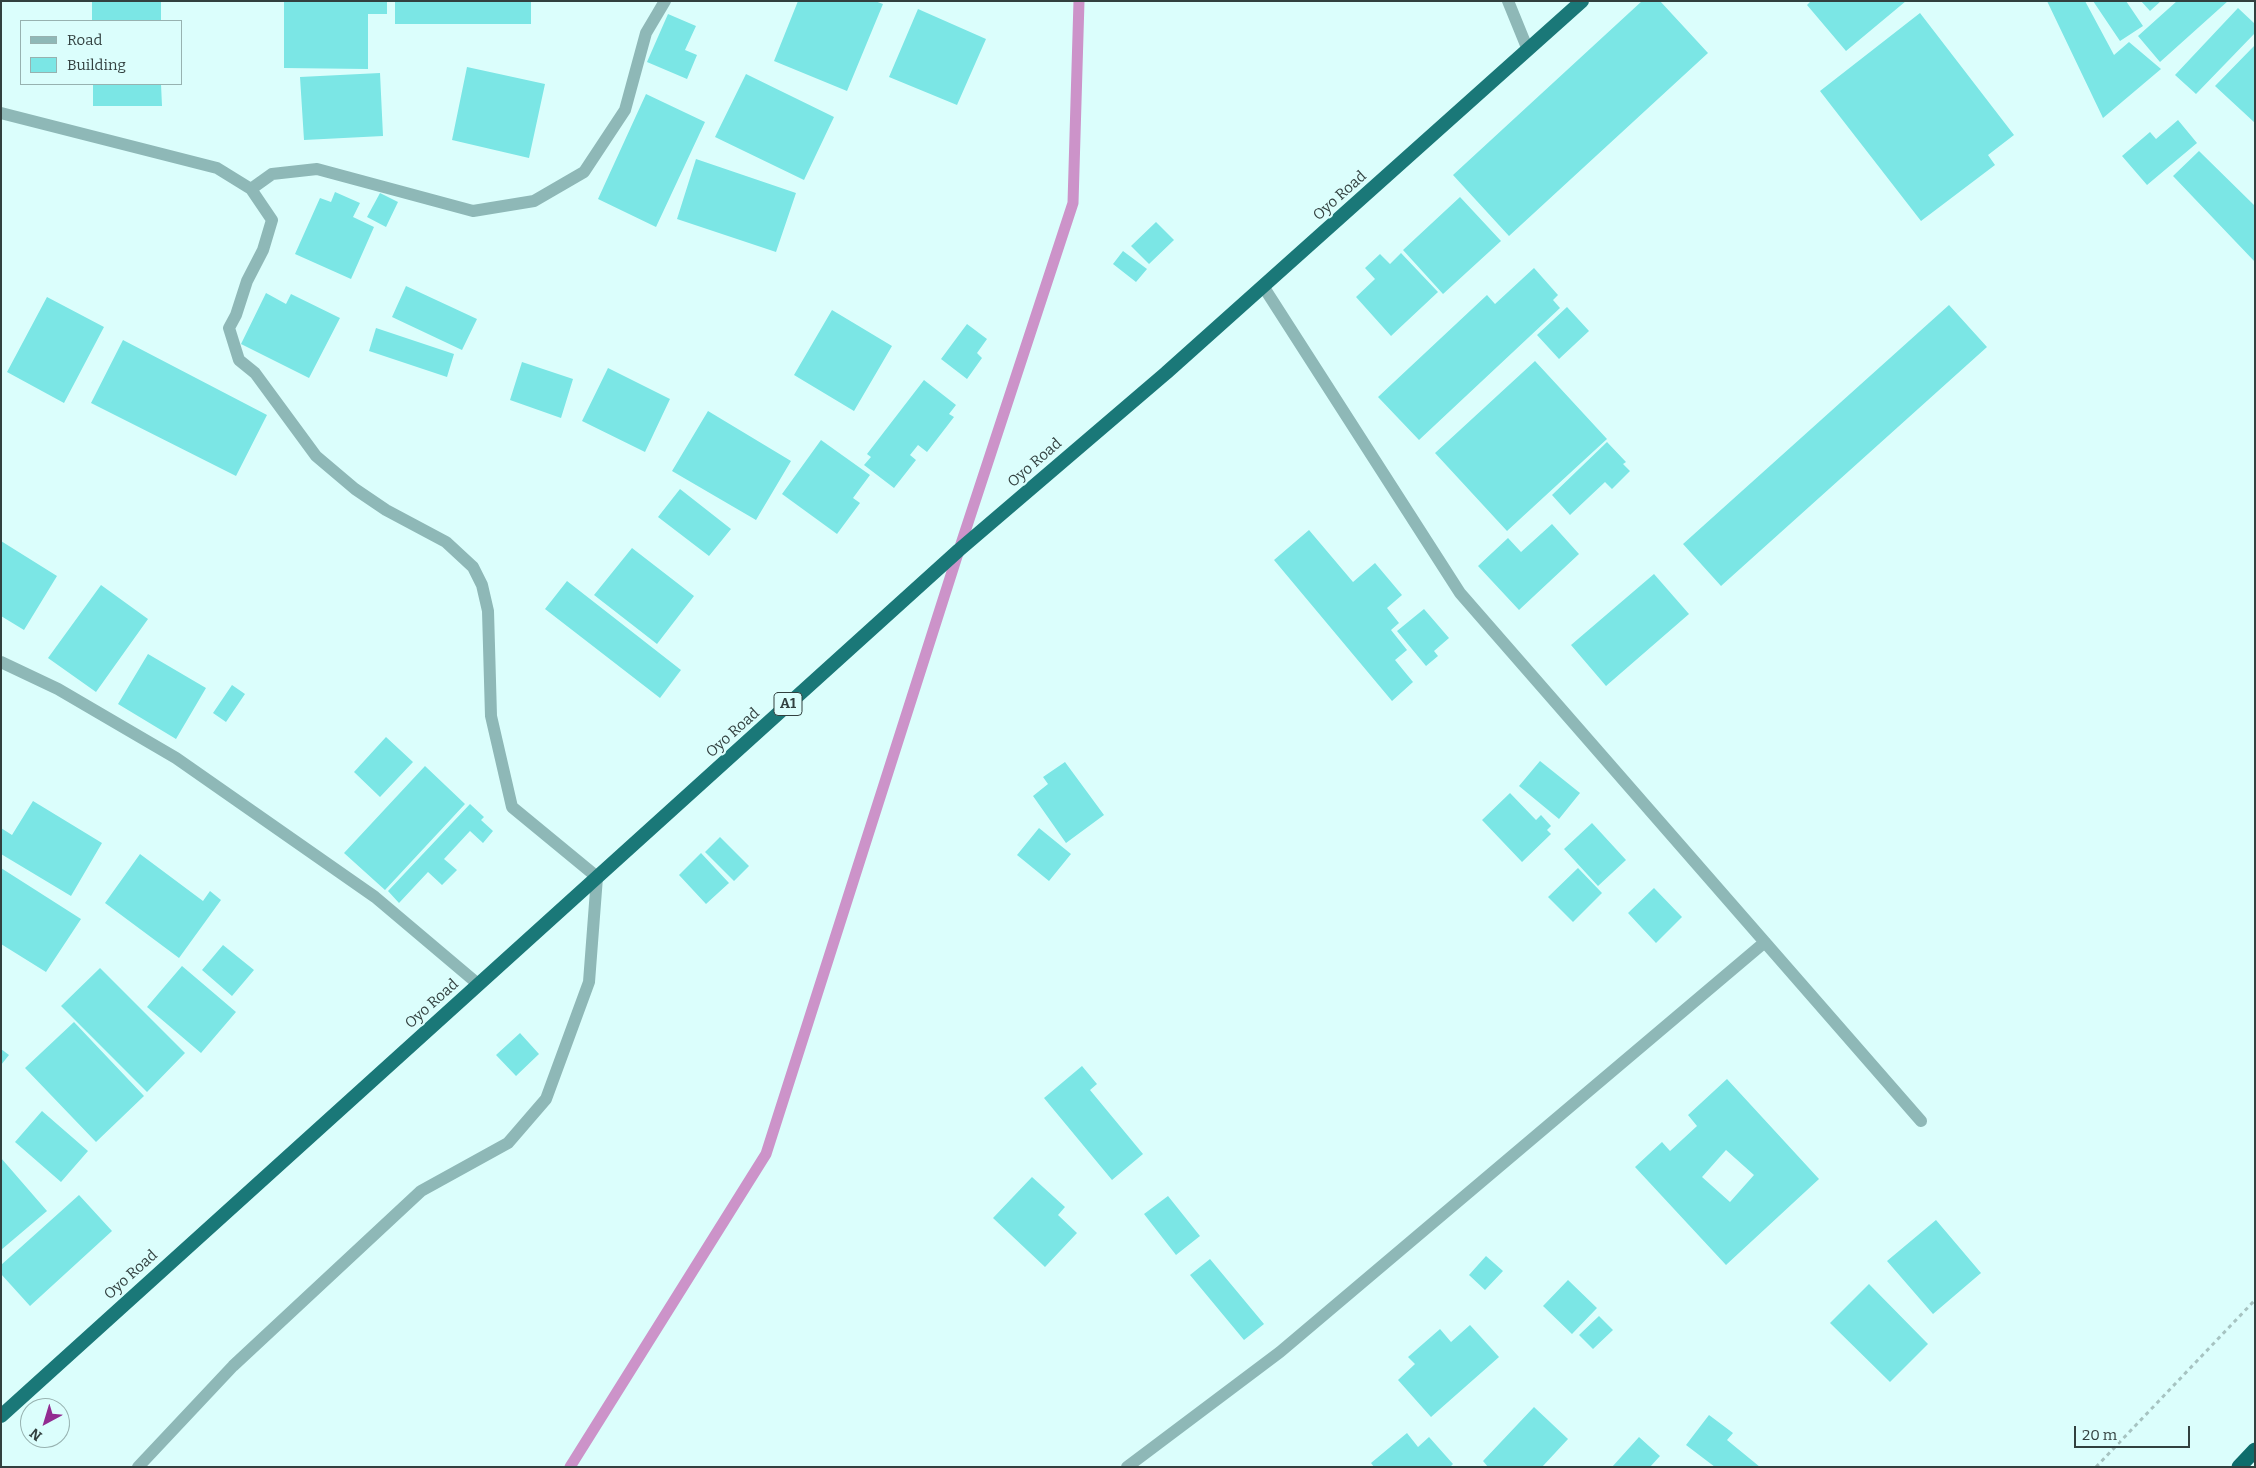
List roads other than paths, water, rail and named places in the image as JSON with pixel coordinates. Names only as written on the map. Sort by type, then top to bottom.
[{"type":"highway","name":"Oyo Road","points":[[1,1416],[959,550],[1166,373],[1582,1]]},
{"type":"highway","points":[[2240,1467],[2255,1450]]},
{"type":"street","points":[[251,189],[272,174],[317,169],[473,210],[534,201],[584,172],[625,110],[646,33],[665,1]]},
{"type":"street","points":[[1508,1],[1528,50]]},
{"type":"street","points":[[1,113],[217,168],[251,189],[272,220],[263,250],[247,281],[236,315],[229,328],[239,360],[255,373],[316,456],[355,489],[386,510],[446,542],[473,567],[482,585],[488,611],[492,716],[512,807],[597,877],[589,982],[546,1099],[508,1143],[421,1191],[233,1366],[138,1467]]},
{"type":"street","points":[[1263,286],[1460,593],[1921,1121]]},
{"type":"street","points":[[1,662],[58,689],[176,758],[375,897],[478,984]]},
{"type":"street","points":[[1127,1467],[1280,1352],[1765,942]]},
{"type":"waterway","points":[[570,1467],[766,1154],[959,550],[1073,203],[1079,1]]}]
